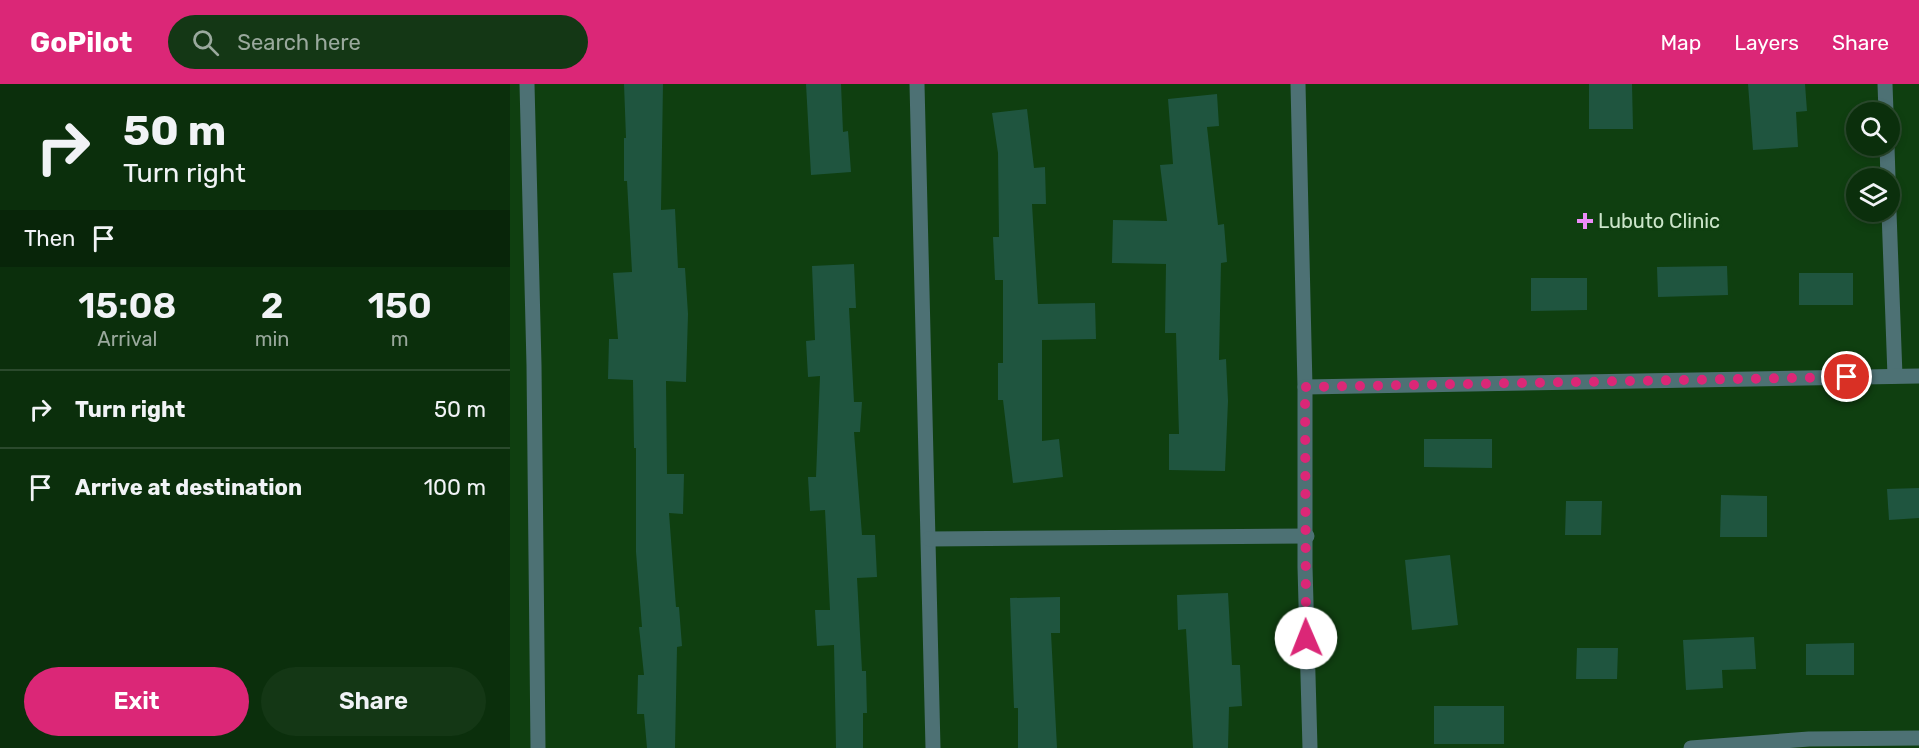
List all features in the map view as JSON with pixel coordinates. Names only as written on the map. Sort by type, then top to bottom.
[{"type":"street","points":[[527,84],[534,365],[538,748]]},
{"type":"street","points":[[917,84],[933,748]]},
{"type":"street","points":[[1298,84],[1305,387],[1305,579],[1310,748]]},
{"type":"street","points":[[1885,84],[1886,102]]},
{"type":"street","points":[[1889,222],[1894,376]]},
{"type":"street","points":[[1305,387],[1919,376]]},
{"type":"street","points":[[928,539],[1306,536]]},
{"type":"street","points":[[1691,748],[1809,739],[1919,738]]},
{"type":"building","points":[[624,84],[663,84],[661,210],[675,209],[678,268],[685,268],[688,314],[686,382],[666,381],[667,474],[684,474],[683,514],[669,513],[676,607],[679,607],[682,646],[677,647],[675,748],[647,748],[644,714],[637,714],[638,675],[644,675],[639,627],[642,627],[636,552],[636,448],[634,448],[633,380],[608,379],[609,339],[618,339],[613,273],[632,272],[627,181],[624,181],[624,138],[626,138]]},
{"type":"building","points":[[806,84],[841,84],[843,132],[848,131],[851,172],[811,175]]},
{"type":"building","points":[[1589,84],[1632,84],[1633,129],[1589,129]]},
{"type":"building","points":[[1748,84],[1805,84],[1807,111],[1796,112],[1798,147],[1753,150]]},
{"type":"building","points":[[1217,94],[1219,126],[1207,127],[1218,225],[1224,224],[1227,262],[1221,263],[1219,360],[1226,359],[1228,401],[1225,471],[1169,470],[1169,434],[1179,434],[1176,333],[1165,333],[1166,264],[1112,263],[1113,220],[1167,221],[1160,165],[1173,164],[1168,99]]},
{"type":"building","points":[[1027,109],[1034,168],[1045,167],[1046,204],[1032,204],[1038,304],[1095,303],[1096,339],[1042,340],[1042,441],[1059,439],[1063,477],[1013,483],[1003,400],[998,400],[998,363],[1003,363],[1003,280],[995,280],[993,237],[999,237],[998,153],[992,113]]},
{"type":"building","points":[[854,264],[856,308],[849,308],[854,402],[862,402],[860,432],[854,432],[862,535],[875,535],[877,577],[857,578],[862,671],[866,671],[867,713],[863,713],[863,748],[836,748],[834,645],[817,646],[815,610],[830,610],[825,510],[810,511],[808,477],[816,477],[820,376],[808,377],[806,341],[815,340],[812,266]]},
{"type":"building","points":[[1727,266],[1728,295],[1658,297],[1657,267]]},
{"type":"building","points":[[1799,273],[1853,273],[1853,305],[1799,305]]},
{"type":"building","points":[[1531,278],[1587,278],[1587,310],[1531,311]]},
{"type":"building","points":[[1424,439],[1492,439],[1492,468],[1424,467]]},
{"type":"building","points":[[1919,488],[1919,518],[1889,520],[1887,489]]},
{"type":"building","points":[[1721,495],[1767,496],[1767,537],[1720,537]]},
{"type":"building","points":[[1566,501],[1602,501],[1601,535],[1565,535]]},
{"type":"building","points":[[1450,555],[1458,625],[1412,630],[1405,560]]},
{"type":"building","points":[[1228,593],[1232,665],[1240,665],[1242,706],[1229,707],[1228,748],[1193,748],[1186,629],[1178,630],[1177,595]]},
{"type":"building","points":[[1060,597],[1060,633],[1051,633],[1057,748],[1018,748],[1018,708],[1014,708],[1010,598]]},
{"type":"building","points":[[1754,637],[1756,669],[1722,670],[1723,688],[1686,690],[1683,640]]},
{"type":"building","points":[[1854,643],[1854,675],[1806,675],[1806,644]]},
{"type":"building","points":[[1577,648],[1618,648],[1617,679],[1576,679]]},
{"type":"building","points":[[1434,706],[1504,706],[1504,744],[1434,744]]},
{"type":"place","name":"Lubuto Clinic","points":[[1585,221]]},
{"type":"route","points":[[1306,638],[1305,387],[1847,377]]}]
